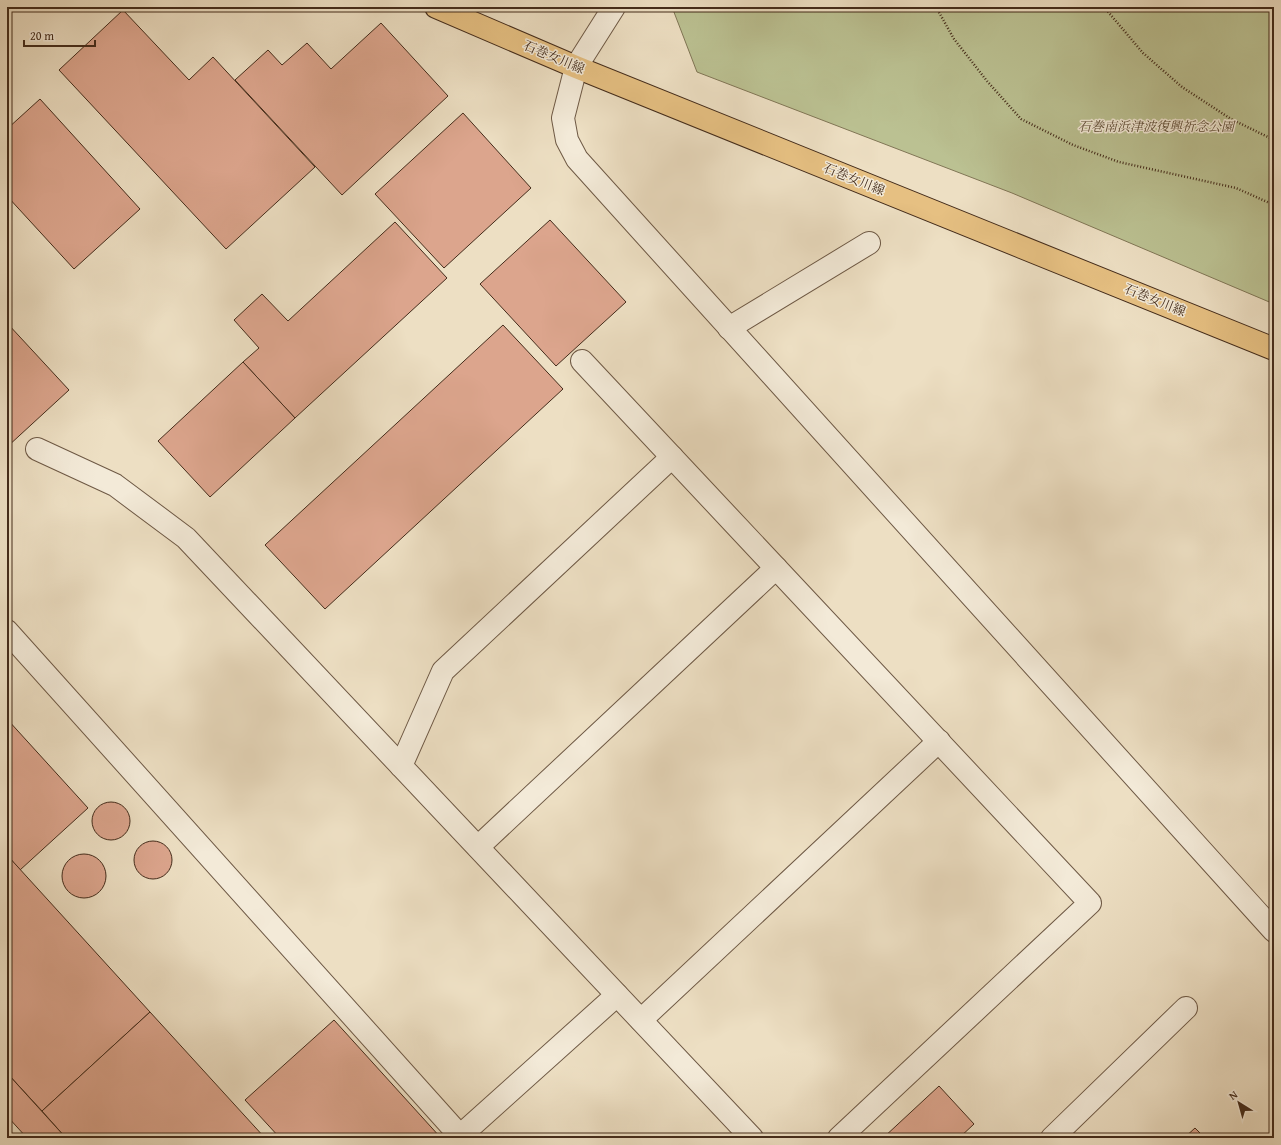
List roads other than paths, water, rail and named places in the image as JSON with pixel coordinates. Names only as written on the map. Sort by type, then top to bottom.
[{"type":"main road","name":"石巻女川線","points":[[436,7],[576,67],[1274,348]]},
{"type":"street","points":[[614,7],[576,67],[563,118],[567,140],[577,159],[901,516],[946,568],[1138,778],[1274,931]]},
{"type":"street","points":[[729,328],[869,243]]},
{"type":"street","points":[[582,361],[1090,902],[838,1138]]},
{"type":"street","points":[[37,449],[115,485],[186,538],[752,1138]]},
{"type":"street","points":[[401,766],[443,671],[672,457]]},
{"type":"street","points":[[478,847],[776,568]]},
{"type":"street","points":[[7,631],[461,1137],[618,995]]},
{"type":"street","points":[[641,1020],[939,741]]},
{"type":"street","points":[[1052,1138],[1186,1008]]},
{"type":"park label","name":"石巻南浜津波復興祈念公園","points":[[1156,126]]}]
